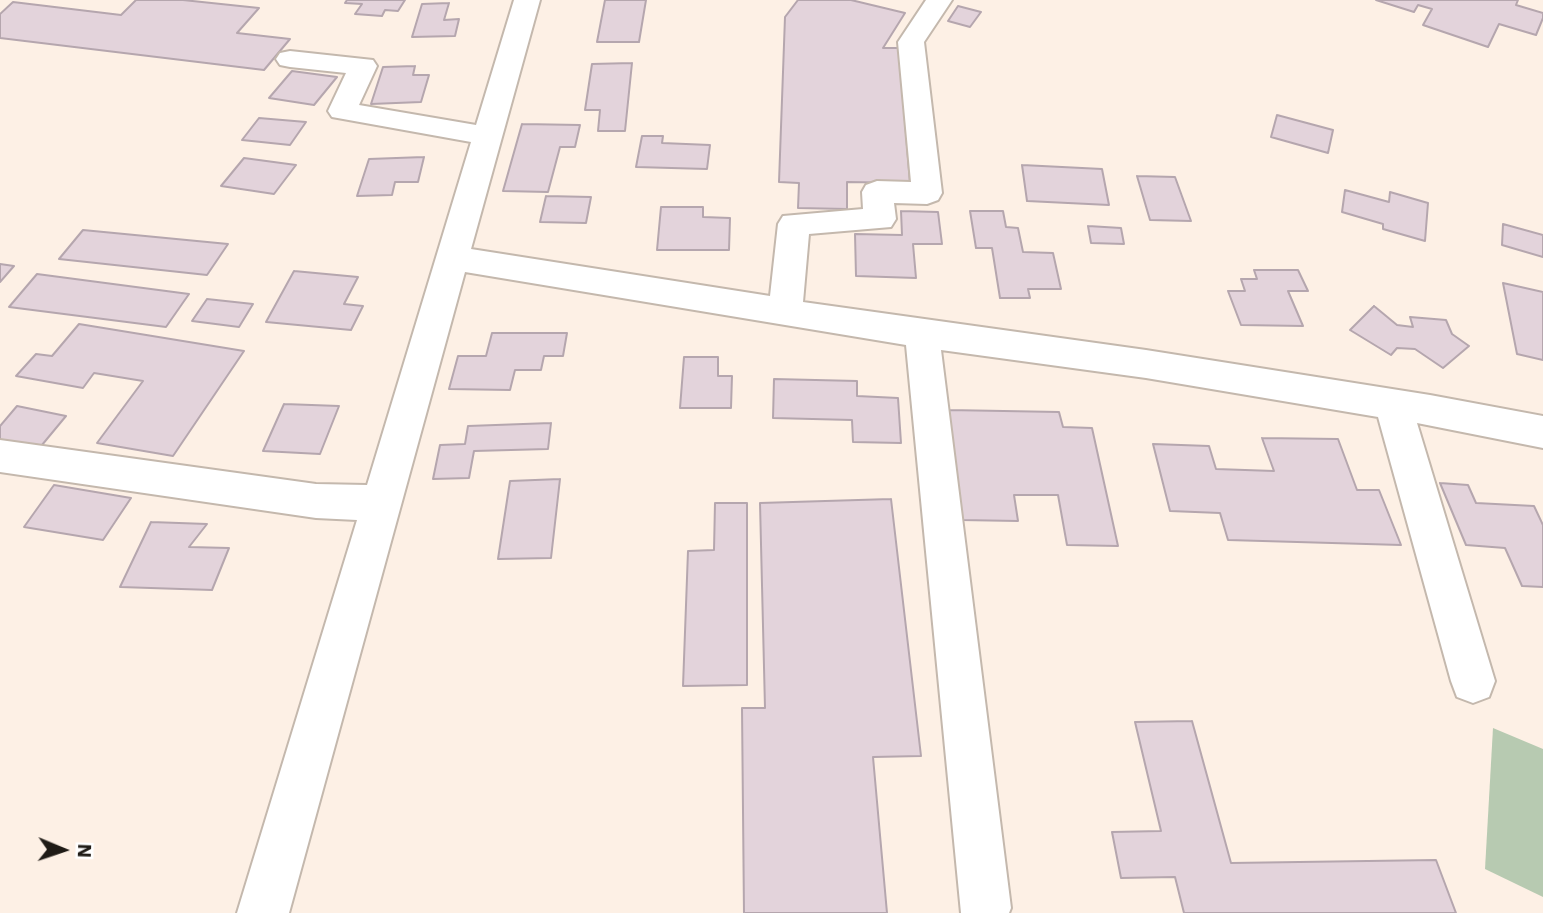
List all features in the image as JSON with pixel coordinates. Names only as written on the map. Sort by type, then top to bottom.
[{"type":"street","points":[[263,913],[527,0]]},
{"type":"street","points":[[785,311],[794,224],[880,219],[877,192],[927,193],[911,42],[939,0]]},
{"type":"street","points":[[290,58],[363,66],[342,111],[488,136]]},
{"type":"street","points":[[453,258],[922,334],[1146,365],[1393,404],[1543,432]]},
{"type":"street","points":[[922,334],[985,908]]},
{"type":"street","points":[[1393,404],[1473,681]]},
{"type":"street","points":[[0,456],[316,501],[382,503]]},
{"type":"green space","points":[[1493,728],[1543,749],[1543,897],[1485,869]]},
{"type":"building","points":[[136,0],[183,0],[259,8],[237,33],[290,39],[264,70],[0,38],[0,14],[13,2],[121,15]]},
{"type":"building","points":[[347,0],[405,0],[398,11],[385,10],[382,16],[355,14],[362,4],[345,3]]},
{"type":"building","points":[[605,0],[646,0],[639,42],[597,42]]},
{"type":"building","points":[[798,0],[851,0],[905,13],[883,48],[899,48],[910,183],[847,182],[847,209],[798,208],[799,183],[779,182],[785,17]]},
{"type":"building","points":[[1376,0],[1518,0],[1516,5],[1543,13],[1543,18],[1536,35],[1499,24],[1488,47],[1423,25],[1432,9],[1418,5],[1414,12]]},
{"type":"building","points":[[449,3],[444,20],[459,19],[455,36],[412,37],[422,4]]},
{"type":"building","points":[[958,6],[981,12],[970,27],[948,21]]},
{"type":"building","points":[[632,63],[625,131],[598,131],[600,110],[585,110],[592,64]]},
{"type":"building","points":[[415,66],[413,75],[429,75],[421,102],[371,104],[383,67]]},
{"type":"building","points":[[292,71],[337,77],[314,105],[269,98]]},
{"type":"building","points":[[1277,115],[1333,130],[1328,153],[1271,137]]},
{"type":"building","points":[[259,118],[306,122],[290,145],[242,140]]},
{"type":"building","points":[[522,124],[580,125],[575,147],[560,147],[548,192],[503,191]]},
{"type":"building","points":[[642,136],[663,136],[662,143],[710,145],[707,169],[636,167]]},
{"type":"building","points":[[424,157],[418,182],[395,182],[392,195],[357,196],[369,159]]},
{"type":"building","points":[[244,158],[296,165],[274,194],[221,186]]},
{"type":"building","points":[[1022,165],[1102,169],[1109,205],[1027,201]]},
{"type":"building","points":[[1137,176],[1175,177],[1191,221],[1150,220]]},
{"type":"building","points":[[1345,190],[1389,202],[1390,192],[1428,203],[1425,241],[1383,229],[1383,224],[1342,212]]},
{"type":"building","points":[[546,196],[591,197],[586,223],[540,222]]},
{"type":"building","points":[[661,207],[703,207],[703,217],[730,218],[729,250],[657,250]]},
{"type":"building","points":[[901,211],[938,212],[942,244],[913,244],[916,278],[856,276],[855,234],[902,235]]},
{"type":"building","points":[[970,211],[1003,211],[1006,227],[1018,228],[1023,252],[1053,253],[1061,289],[1028,289],[1030,298],[1000,298],[992,248],[976,248]]},
{"type":"building","points":[[1503,224],[1543,235],[1543,257],[1502,245]]},
{"type":"building","points":[[1088,226],[1121,228],[1124,244],[1091,243]]},
{"type":"building","points":[[83,230],[228,244],[207,275],[59,259]]},
{"type":"building","points":[[0,264],[14,266],[0,282]]},
{"type":"building","points":[[1254,270],[1298,270],[1308,291],[1288,291],[1303,326],[1241,325],[1228,291],[1245,291],[1241,279],[1257,279]]},
{"type":"building","points":[[294,271],[358,277],[344,304],[363,306],[351,330],[266,322]]},
{"type":"building","points":[[37,274],[189,294],[166,327],[9,307]]},
{"type":"building","points":[[1503,283],[1543,292],[1543,360],[1517,354]]},
{"type":"building","points":[[207,299],[253,304],[239,327],[192,321]]},
{"type":"building","points":[[1374,306],[1397,325],[1413,327],[1410,317],[1446,320],[1452,334],[1469,346],[1443,368],[1415,349],[1397,348],[1391,355],[1350,330]]},
{"type":"building","points":[[79,324],[244,351],[173,456],[97,443],[143,381],[94,373],[83,388],[16,376],[36,354],[52,356]]},
{"type":"building","points":[[492,333],[567,333],[563,356],[544,356],[541,370],[515,370],[510,390],[449,389],[458,356],[486,356]]},
{"type":"building","points":[[684,357],[718,357],[718,376],[732,376],[731,408],[680,408]]},
{"type":"building","points":[[774,379],[857,381],[857,396],[898,398],[901,443],[853,442],[852,420],[773,418]]},
{"type":"building","points":[[284,404],[339,406],[320,454],[263,451]]},
{"type":"building","points":[[17,406],[66,416],[37,451],[0,443],[0,426]]},
{"type":"building","points":[[948,410],[1059,412],[1063,427],[1092,428],[1118,546],[1067,545],[1058,495],[1014,495],[1018,521],[961,520]]},
{"type":"building","points":[[551,423],[548,449],[474,451],[469,478],[433,479],[440,445],[465,444],[468,426]]},
{"type":"building","points":[[1262,438],[1338,439],[1357,490],[1379,490],[1401,545],[1228,540],[1220,513],[1170,511],[1153,444],[1209,446],[1216,469],[1274,471]]},
{"type":"building","points":[[560,479],[551,558],[498,559],[510,481]]},
{"type":"building","points":[[1440,483],[1468,485],[1476,503],[1534,506],[1543,525],[1543,587],[1522,586],[1505,548],[1466,545]]},
{"type":"building","points":[[54,485],[131,498],[103,540],[24,527]]},
{"type":"building","points":[[891,499],[921,756],[873,757],[887,913],[744,913],[742,708],[765,708],[760,503]]},
{"type":"building","points":[[715,503],[747,503],[747,685],[683,686],[688,551],[714,550]]},
{"type":"building","points":[[151,522],[207,524],[189,547],[229,548],[212,590],[120,587]]},
{"type":"building","points":[[1192,721],[1231,863],[1436,860],[1456,913],[1184,913],[1175,877],[1121,878],[1112,832],[1161,831],[1135,722]]}]
